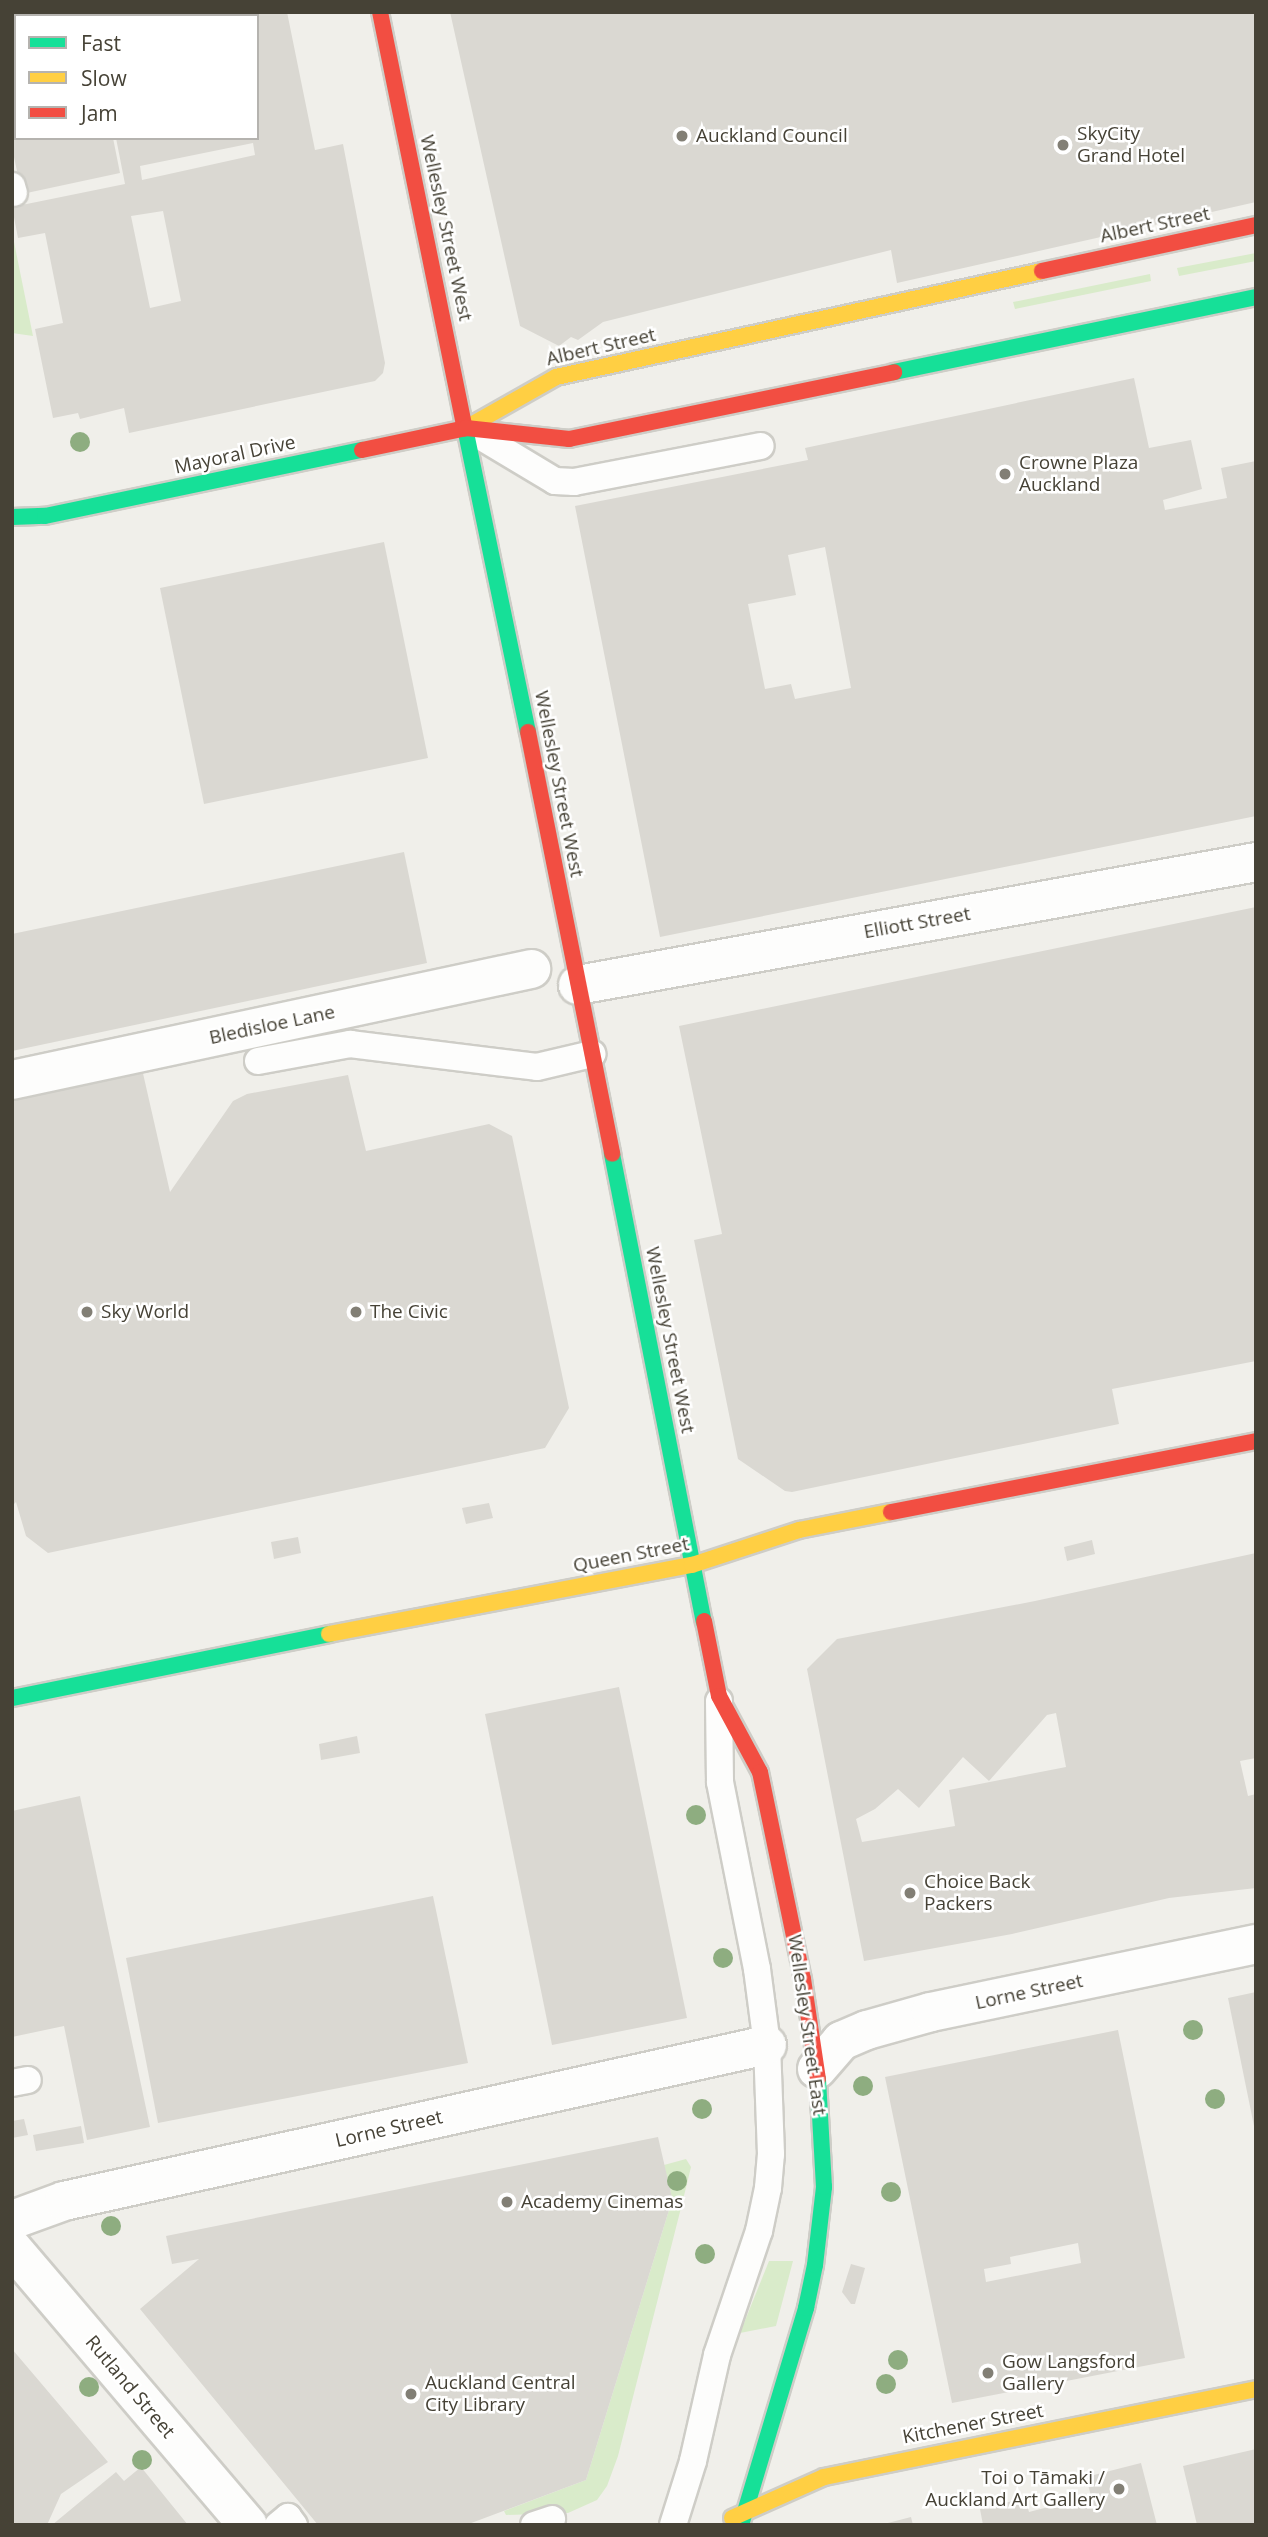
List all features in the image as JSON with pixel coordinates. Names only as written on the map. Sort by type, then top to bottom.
[{"type":"street","name":"Wellesley Street West","points":[[380,12],[592,1054],[692,1565]]},
{"type":"street","name":"Albert Street","points":[[466,428],[537,385],[556,377],[1256,225]]},
{"type":"street","points":[[466,428],[569,439],[1256,297]]},
{"type":"street","name":"Mayoral Drive","points":[[12,517],[45,516],[466,428]]},
{"type":"street","name":"Elliott Street","points":[[578,985],[1256,862]]},
{"type":"street","name":"Bledisloe Lane","points":[[12,1080],[531,969]]},
{"type":"street","name":"Queen Street","points":[[12,1698],[426,1614],[692,1565],[799,1530],[1256,1441]]},
{"type":"street","name":"Wellesley Street East","points":[[692,1565],[719,1696],[760,1772],[803,1979],[817,2069],[824,2187],[815,2265],[806,2308],[743,2518]]},
{"type":"street","name":"Lorne Street","points":[[817,2069],[841,2041],[867,2029],[931,2012],[1256,1944]]},
{"type":"street","name":"Lorne Street","points":[[12,2220],[64,2201],[767,2045]]},
{"type":"street","name":"Rutland Street","points":[[12,2248],[248,2525]]},
{"type":"street","name":"Kitchener Street","points":[[721,2525],[743,2518],[824,2477],[1256,2389]]},
{"type":"lane","points":[[466,428],[555,481],[574,482],[761,446]]},
{"type":"lane","points":[[258,1061],[351,1044],[362,1032],[537,1067],[592,1054]]},
{"type":"lane","name":"Wellesley Street East","points":[[673,2525],[693,2461],[717,2355],[759,2231],[768,2188],[771,2111],[767,2045],[757,1969],[720,1782],[719,1696]]},
{"type":"lane","points":[[278,2525],[288,2517],[294,2525]]},
{"type":"green space","points":[[12,232],[33,336],[12,333]]},
{"type":"green space","points":[[1256,253],[1256,261],[1179,276],[1177,268]]},
{"type":"green space","points":[[1150,274],[1151,281],[1015,309],[1013,302]]},
{"type":"green space","points":[[686,2159],[691,2167],[618,2456],[607,2486],[597,2500],[568,2513],[506,2515],[504,2511],[586,2480],[669,2210],[674,2206],[664,2165]]},
{"type":"green space","points":[[769,2261],[793,2261],[776,2326],[740,2333]]},
{"type":"building","points":[[12,12],[87,12],[14,14],[14,140],[113,140],[120,173],[22,194],[12,148]]},
{"type":"building","points":[[124,12],[189,12],[168,14]]},
{"type":"building","points":[[227,12],[287,12],[315,150],[343,144],[385,363],[383,373],[375,381],[129,433],[124,408],[80,419],[78,413],[53,418],[35,329],[63,323],[45,233],[18,238],[12,207],[125,184],[116,140],[259,140],[259,14]],"holes":[[[253,143],[255,155],[142,180],[140,166]],[[163,211],[181,301],[150,308],[131,216]]]},
{"type":"building","points":[[450,12],[1256,12],[1256,202],[897,283],[891,250],[603,322],[578,340],[571,337],[559,346],[520,326]]},
{"type":"building","points":[[1134,378],[1149,448],[1191,440],[1202,489],[1163,500],[1165,510],[1227,498],[1221,468],[1256,461],[1256,816],[660,937],[575,506],[808,460],[805,448]],"holes":[[[825,547],[851,688],[795,699],[791,684],[765,689],[748,604],[796,595],[788,555]]]},
{"type":"building","points":[[384,542],[428,758],[204,804],[160,588]]},
{"type":"building","points":[[404,852],[427,963],[12,1051],[12,934]]},
{"type":"building","points":[[1256,907],[1256,1361],[1112,1389],[1119,1424],[792,1492],[785,1491],[738,1459],[694,1240],[722,1234],[679,1026]]},
{"type":"building","name":"The Civic","points":[[142,1069],[170,1192],[233,1101],[247,1094],[348,1075],[366,1151],[489,1124],[512,1136],[569,1408],[545,1448],[48,1553],[26,1536],[16,1502],[12,1506],[12,1097]]},
{"type":"building","points":[[489,1503],[493,1518],[466,1524],[462,1508]]},
{"type":"building","points":[[298,1537],[301,1553],[274,1559],[271,1542]]},
{"type":"building","points":[[1092,1540],[1095,1554],[1067,1561],[1064,1547]]},
{"type":"building","points":[[1256,1553],[1256,1758],[1240,1761],[1248,1796],[1256,1794],[1256,1888],[1169,1898],[1012,1934],[864,1961],[807,1669],[837,1639],[1035,1601]],"holes":[[[1056,1713],[1066,1767],[949,1790],[955,1826],[862,1842],[856,1819],[875,1809],[898,1789],[919,1808],[963,1757],[989,1781],[1047,1715]]]},
{"type":"building","points":[[619,1687],[687,2018],[552,2045],[485,1714]]},
{"type":"building","points":[[357,1736],[360,1753],[321,1760],[319,1744]]},
{"type":"building","points":[[80,1796],[150,2127],[87,2140],[64,2026],[12,2037],[12,1811]]},
{"type":"building","points":[[433,1896],[468,2063],[158,2123],[126,1958]]},
{"type":"building","points":[[1256,1992],[1256,2131],[1255,2131],[1228,1998]]},
{"type":"building","points":[[1118,2030],[1185,2358],[952,2403],[885,2077]],"holes":[[[1078,2243],[1081,2263],[986,2282],[984,2269],[1011,2264],[1010,2257]]]},
{"type":"building","points":[[24,2119],[28,2135],[12,2138],[12,2121]]},
{"type":"building","points":[[81,2126],[84,2143],[36,2151],[33,2135]]},
{"type":"building","name":"Auckland Central City Library","points":[[658,2137],[674,2206],[669,2210],[586,2480],[466,2525],[318,2525],[140,2309],[199,2259],[172,2264],[166,2236]]},
{"type":"building","points":[[851,2264],[865,2268],[855,2304],[851,2304],[842,2292]]},
{"type":"building","points":[[12,2349],[108,2462],[61,2494],[47,2525],[12,2525]]},
{"type":"building","points":[[1256,2449],[1256,2525],[1197,2525],[1183,2466]]},
{"type":"building","name":"Toi o Tāmaki / Auckland Art Gallery","points":[[1141,2463],[1157,2525],[983,2525],[980,2509],[1025,2498],[1029,2512],[1091,2496],[1086,2477]]},
{"type":"building","points":[[141,2467],[188,2525],[52,2525],[116,2472],[124,2481]]},
{"type":"building","name":"Toi o Tāmaki / Auckland Art Gallery","points":[[911,2517],[913,2525],[884,2525],[884,2524]]},
{"type":"traffic: fast","points":[[894,372],[1256,297]]},
{"type":"traffic: fast","points":[[465,428],[528,732]]},
{"type":"traffic: fast","points":[[12,517],[45,516],[362,450]]},
{"type":"traffic: fast","points":[[612,1154],[704,1621]]},
{"type":"traffic: fast","points":[[12,1698],[329,1634]]},
{"type":"traffic: fast","points":[[741,2525],[806,2308],[815,2265],[824,2187],[818,2079]]},
{"type":"traffic: slow","points":[[466,428],[556,377],[1042,271]]},
{"type":"traffic: slow","points":[[329,1634],[692,1565],[799,1530],[891,1512]]},
{"type":"traffic: slow","points":[[732,2518],[824,2477],[1256,2389]]},
{"type":"traffic: jam","points":[[380,12],[465,428]]},
{"type":"traffic: jam","points":[[1042,271],[1256,225]]},
{"type":"traffic: jam","points":[[362,450],[466,428],[569,439],[894,372]]},
{"type":"traffic: jam","points":[[528,732],[612,1154]]},
{"type":"traffic: jam","points":[[891,1512],[1256,1441]]},
{"type":"traffic: jam","points":[[704,1621],[719,1696],[760,1772],[803,1979],[818,2079]]},
{"type":"place","name":"Auckland Council","points":[[682,136]]},
{"type":"place","name":"SkyCity Grand Hotel","points":[[1063,145]]},
{"type":"place","name":"Crowne Plaza Auckland","points":[[1005,474]]},
{"type":"place","name":"Sky World","points":[[87,1312]]},
{"type":"place","name":"The Civic","points":[[356,1312]]},
{"type":"place","name":"Choice Back Packers","points":[[910,1893]]},
{"type":"place","name":"Academy Cinemas","points":[[507,2202]]},
{"type":"place","name":"Gow Langsford Gallery","points":[[988,2373]]},
{"type":"place","name":"Auckland Central City Library","points":[[411,2394]]},
{"type":"place","name":"Toi o Tāmaki / Auckland Art Gallery","points":[[1119,2489]]}]
